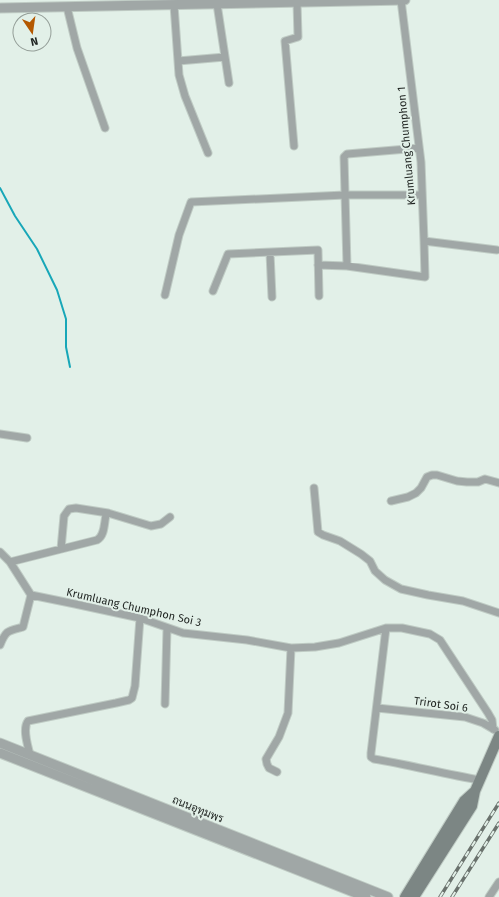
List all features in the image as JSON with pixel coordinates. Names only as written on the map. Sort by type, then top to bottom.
[{"type":"main road","points":[[414,897],[472,806],[475,791],[497,733]]},
{"type":"main road","points":[[405,897],[464,801],[475,791]]},
{"type":"street","name":"Krumluang Chumphon 1","points":[[347,266],[425,277],[421,162],[401,0]]},
{"type":"street","points":[[1,6],[67,7],[155,3],[174,5],[193,2],[217,4],[405,0]]},
{"type":"street","points":[[294,146],[285,41],[298,37],[297,2]]},
{"type":"street","points":[[217,4],[229,83]]},
{"type":"street","points":[[174,5],[179,75],[184,96],[208,153]]},
{"type":"street","points":[[67,7],[77,48],[105,128]]},
{"type":"street","points":[[178,61],[225,57]]},
{"type":"street","points":[[318,265],[347,266],[344,157],[348,154],[419,148]]},
{"type":"street","points":[[165,294],[179,235],[191,202],[345,195],[422,195]]},
{"type":"street","points":[[424,241],[497,250]]},
{"type":"street","points":[[213,291],[228,254],[318,250],[319,296]]},
{"type":"street","points":[[270,253],[272,297]]},
{"type":"street","points":[[0,434],[27,438]]},
{"type":"street","points":[[391,500],[408,497],[416,493],[421,488],[427,477],[432,475],[467,482],[478,482],[485,479],[499,483]]},
{"type":"street","points":[[314,488],[318,532],[361,554],[370,561],[375,571],[385,580],[401,590],[463,601],[499,613]]},
{"type":"street","points":[[61,549],[64,516],[69,509],[76,508],[108,513],[151,526],[161,524],[170,517]]},
{"type":"street","points":[[10,562],[97,540],[103,534],[106,515],[108,513]]},
{"type":"street","points":[[0,645],[8,631],[23,627],[31,595],[10,562],[1,553]]},
{"type":"street","name":"Krumluang Chumphon Soi 3","points":[[31,595],[140,618],[183,632],[247,640],[291,648],[315,647],[339,643],[386,628],[402,628],[430,634],[440,640],[488,713],[497,733]]},
{"type":"street","points":[[30,755],[25,730],[25,725],[28,721],[116,703],[132,698],[135,686],[140,618]]},
{"type":"street","points":[[165,704],[167,628]]},
{"type":"street","points":[[386,628],[371,757],[374,759],[401,763],[480,780]]},
{"type":"street","points":[[277,772],[270,768],[266,759],[279,737],[288,713],[291,648]]},
{"type":"street","name":"Trirot Soi 6","points":[[377,708],[465,718],[483,723],[497,733]]},
{"type":"street","name":"ถนนอุทุมพร","points":[[0,743],[388,897]]},
{"type":"street","name":"ถนนอุทุมพร","points":[[0,753],[366,897]]},
{"type":"street","points":[[489,897],[499,882]]},
{"type":"waterway","points":[[0,188],[15,216],[37,249],[57,290],[66,319],[66,347],[70,367]]},
{"type":"railway","points":[[440,897],[499,803]]},
{"type":"railway","points":[[452,897],[499,823]]}]
